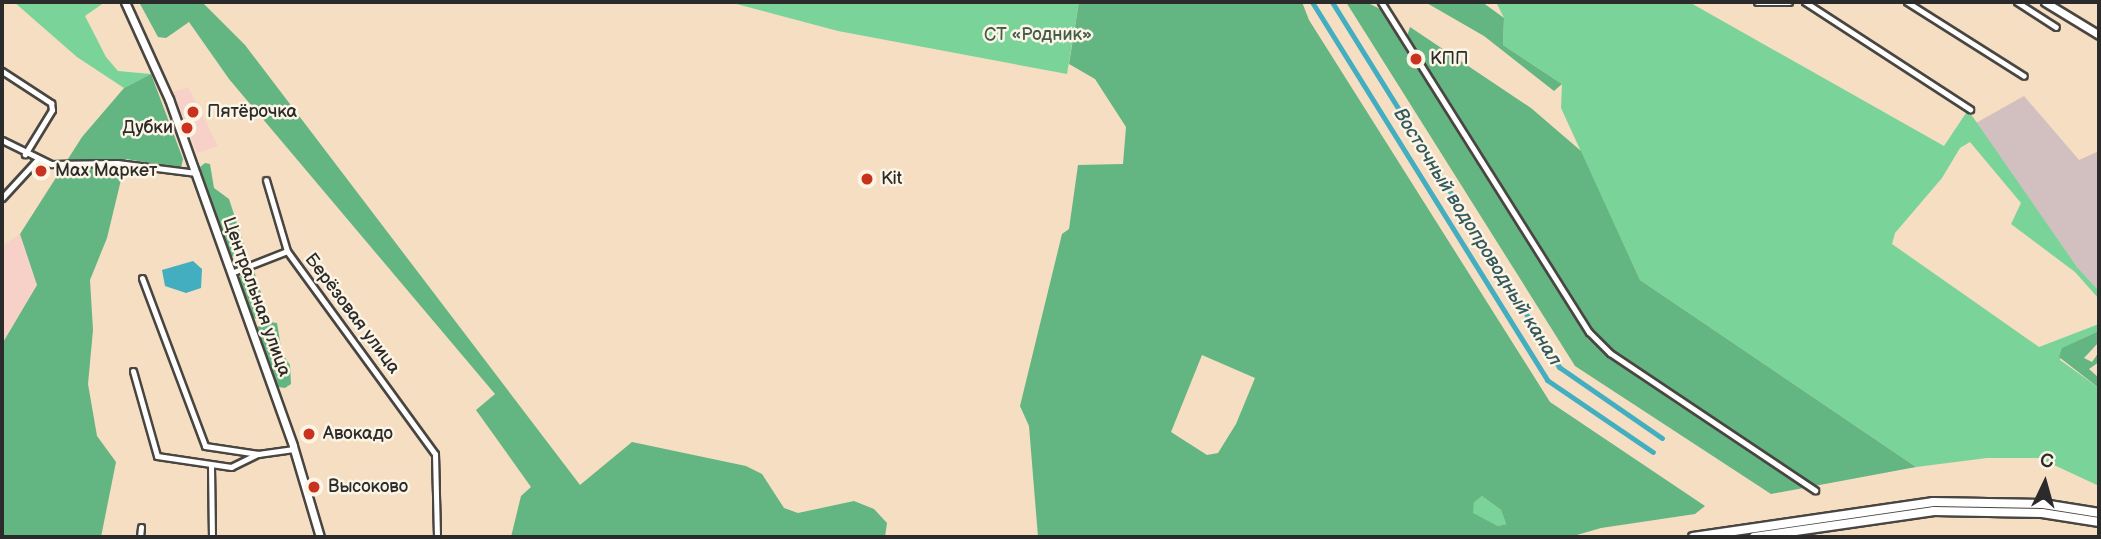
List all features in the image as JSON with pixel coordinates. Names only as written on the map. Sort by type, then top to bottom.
[{"type":"main road","name":"Центральная улица","points":[[125,2],[158,68],[294,449],[320,537]]},
{"type":"main road","points":[[2045,2],[2099,35]]},
{"type":"main road","points":[[1693,537],[1933,502],[2043,504],[2099,513]]},
{"type":"main road","points":[[1754,537],[1934,512],[2042,513],[2099,522]]},
{"type":"street","points":[[1381,2],[1589,332],[1609,353],[1815,490]]},
{"type":"street","points":[[1757,2],[1789,2]]},
{"type":"street","points":[[1805,2],[1970,109]]},
{"type":"street","points":[[1907,2],[2024,76]]},
{"type":"street","points":[[2017,2],[2056,27]]},
{"type":"street","points":[[2,71],[51,103],[51,110],[25,154]]},
{"type":"street","points":[[2,140],[37,160],[117,163],[196,173]]},
{"type":"street","points":[[2,198],[37,160]]},
{"type":"street","name":"Берёзовая улица","points":[[266,180],[287,251],[435,454],[437,537]]},
{"type":"street","points":[[231,273],[287,251]]},
{"type":"street","points":[[142,278],[205,446],[258,454],[294,449]]},
{"type":"street","points":[[133,371],[157,456],[211,466],[239,465],[258,454]]},
{"type":"street","points":[[211,466],[212,537]]},
{"type":"street","points":[[140,537],[141,527]]},
{"type":"shaded area","points":[[188,87],[218,146],[197,153],[173,92]]},
{"type":"shaded area","points":[[2024,96],[2079,160],[2099,151],[2099,291],[2077,267],[1976,123]]},
{"type":"shaded area","points":[[20,234],[37,285],[2,343],[2,246]]},
{"type":"green space","points":[[14,2],[105,2],[85,16],[106,57],[118,71],[151,74],[124,88],[77,57]]},
{"type":"green space","points":[[139,2],[202,2],[245,45],[580,485],[632,442],[746,466],[762,474],[784,508],[798,513],[854,501],[874,509],[887,523],[885,537],[511,537],[521,496],[531,487],[476,410],[495,394],[229,79],[189,22],[166,38],[158,37]]},
{"type":"green space","name":"СТ «Родник»","points":[[729,2],[1079,2],[1067,74],[838,31]]},
{"type":"green space","points":[[1079,2],[1302,2],[1309,20],[1550,402],[1705,506],[1695,514],[1601,528],[1570,537],[1038,537],[1029,426],[1020,406],[1062,234],[1069,229],[1078,165],[1123,164],[1126,127],[1095,79],[1069,64]],"holes":[[[1202,355],[1255,378],[1236,424],[1218,453],[1207,455],[1171,432]],[[1482,496],[1501,510],[1506,524],[1498,526],[1473,513],[1474,502]]]},
{"type":"green space","points":[[1346,2],[1366,2],[1382,10],[1404,45],[1410,27],[1531,108],[1581,151],[1640,280],[1916,467],[1771,494],[1575,366]]},
{"type":"green space","points":[[1425,2],[1482,2],[1504,18],[1503,45],[1562,84],[1554,91],[1484,36]]},
{"type":"green space","points":[[1496,2],[1689,2],[1944,146],[1968,110],[2077,267],[2099,291],[2099,299],[2075,272],[2011,224],[2021,203],[1970,142],[1960,148],[1942,178],[1895,233],[1892,244],[2039,347],[2099,324],[2099,331],[2065,347],[2060,360],[2099,388],[2099,486],[2039,458],[1987,458],[1916,467],[1640,280],[1561,108],[1562,84],[1503,45],[1504,18]]},
{"type":"green space","points":[[151,74],[183,159],[181,168],[126,159],[107,238],[90,280],[93,330],[88,384],[97,436],[116,462],[101,537],[2,537],[2,344],[37,285],[20,234],[82,137],[124,88]]},
{"type":"green space","points":[[205,163],[210,164],[214,188],[229,199],[248,257],[244,261],[229,255],[200,167]]},
{"type":"green space","points":[[254,271],[267,311],[260,319],[253,318],[239,277]]},
{"type":"green space","points":[[270,322],[277,323],[282,353],[290,365],[291,384],[285,388],[278,387],[257,327]]},
{"type":"green space","points":[[2099,331],[2099,342],[2084,358],[2092,362],[2099,352],[2099,362],[2089,369],[2099,378],[2099,388],[2059,357],[2062,348]]},
{"type":"green space","points":[[1482,496],[1501,510],[1506,524],[1498,526],[1472,513],[1474,501]]},
{"type":"water","points":[[193,261],[202,269],[201,288],[186,293],[165,286],[162,270]]},
{"type":"waterway","name":"Восточный водопроводный канал","points":[[1312,2],[1547,380],[1653,452]]},
{"type":"waterway","name":"Восточный водопроводный канал","points":[[1332,2],[1559,367],[1662,438]]},
{"type":"place","name":"КПП","points":[[1416,59]]},
{"type":"place","name":"Пятёрочка","points":[[193,112]]},
{"type":"place","name":"Дубки","points":[[187,128]]},
{"type":"place","name":"Мах Маркет","points":[[41,171]]},
{"type":"place","name":"Kit","points":[[867,179]]},
{"type":"place","name":"Авокадо","points":[[309,434]]},
{"type":"place","name":"Высоково","points":[[314,487]]}]
